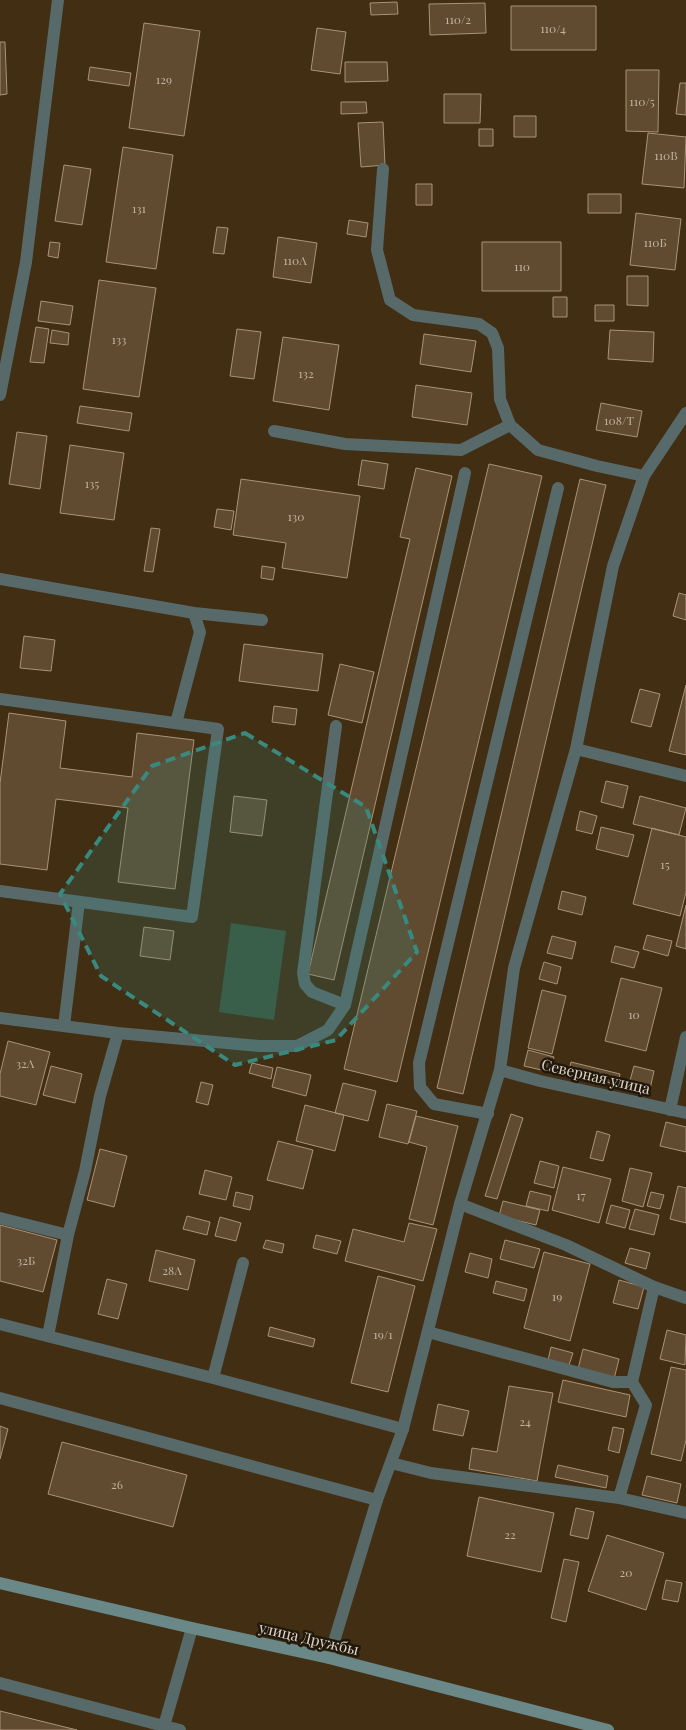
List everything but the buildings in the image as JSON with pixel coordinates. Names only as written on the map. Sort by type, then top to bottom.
[{"type":"main road","name":"улица Дружбы","points":[[0,1583],[329,1658],[608,1730]]},
{"type":"street","points":[[0,395],[26,262],[58,0]]},
{"type":"street","points":[[383,169],[377,250],[390,300],[413,315],[480,324],[492,333],[498,348],[500,399],[510,425],[538,450],[596,466],[644,476]]},
{"type":"street","points":[[329,1658],[377,1500],[403,1429],[460,1204],[500,1070],[514,968],[576,749],[613,566],[644,476],[686,413]]},
{"type":"street","points":[[274,431],[345,444],[461,450],[510,425]]},
{"type":"street","points":[[0,1018],[118,1033],[259,1046],[297,1046],[328,1030],[345,1005],[464,473]]},
{"type":"street","points":[[488,1114],[434,1104],[420,1087],[419,1063],[558,488]]},
{"type":"street","points":[[0,580],[194,613],[262,620]]},
{"type":"street","points":[[176,723],[200,632],[194,613]]},
{"type":"street","points":[[0,699],[218,729],[192,917],[0,891]]},
{"type":"street","points":[[336,726],[303,973],[305,984],[312,992],[345,1005]]},
{"type":"street","points":[[576,749],[686,776]]},
{"type":"street","points":[[64,1026],[79,902]]},
{"type":"street","points":[[48,1336],[68,1235],[85,1171],[100,1096],[118,1033]]},
{"type":"street","points":[[670,1110],[686,1037]]},
{"type":"street","name":"Северная улица","points":[[500,1070],[540,1081],[686,1113]]},
{"type":"street","points":[[460,1204],[566,1245],[654,1287],[686,1298]]},
{"type":"street","points":[[0,1218],[68,1235]]},
{"type":"street","points":[[213,1378],[243,1263]]},
{"type":"street","points":[[619,1498],[646,1405],[632,1382],[654,1287]]},
{"type":"street","points":[[0,1324],[403,1429]]},
{"type":"street","points":[[428,1332],[613,1382],[632,1382]]},
{"type":"street","points":[[0,1398],[377,1500]]},
{"type":"street","points":[[391,1463],[431,1473],[619,1498],[686,1513]]},
{"type":"street","points":[[164,1728],[192,1628]]},
{"type":"street","points":[[0,1683],[164,1728],[180,1730]]},
{"type":"highlighted area","points":[[245,733],[366,807],[417,952],[336,1040],[235,1065],[101,976],[60,894],[152,766]]},
{"type":"green space","points":[[231,923],[286,931],[274,1020],[219,1012]]}]
